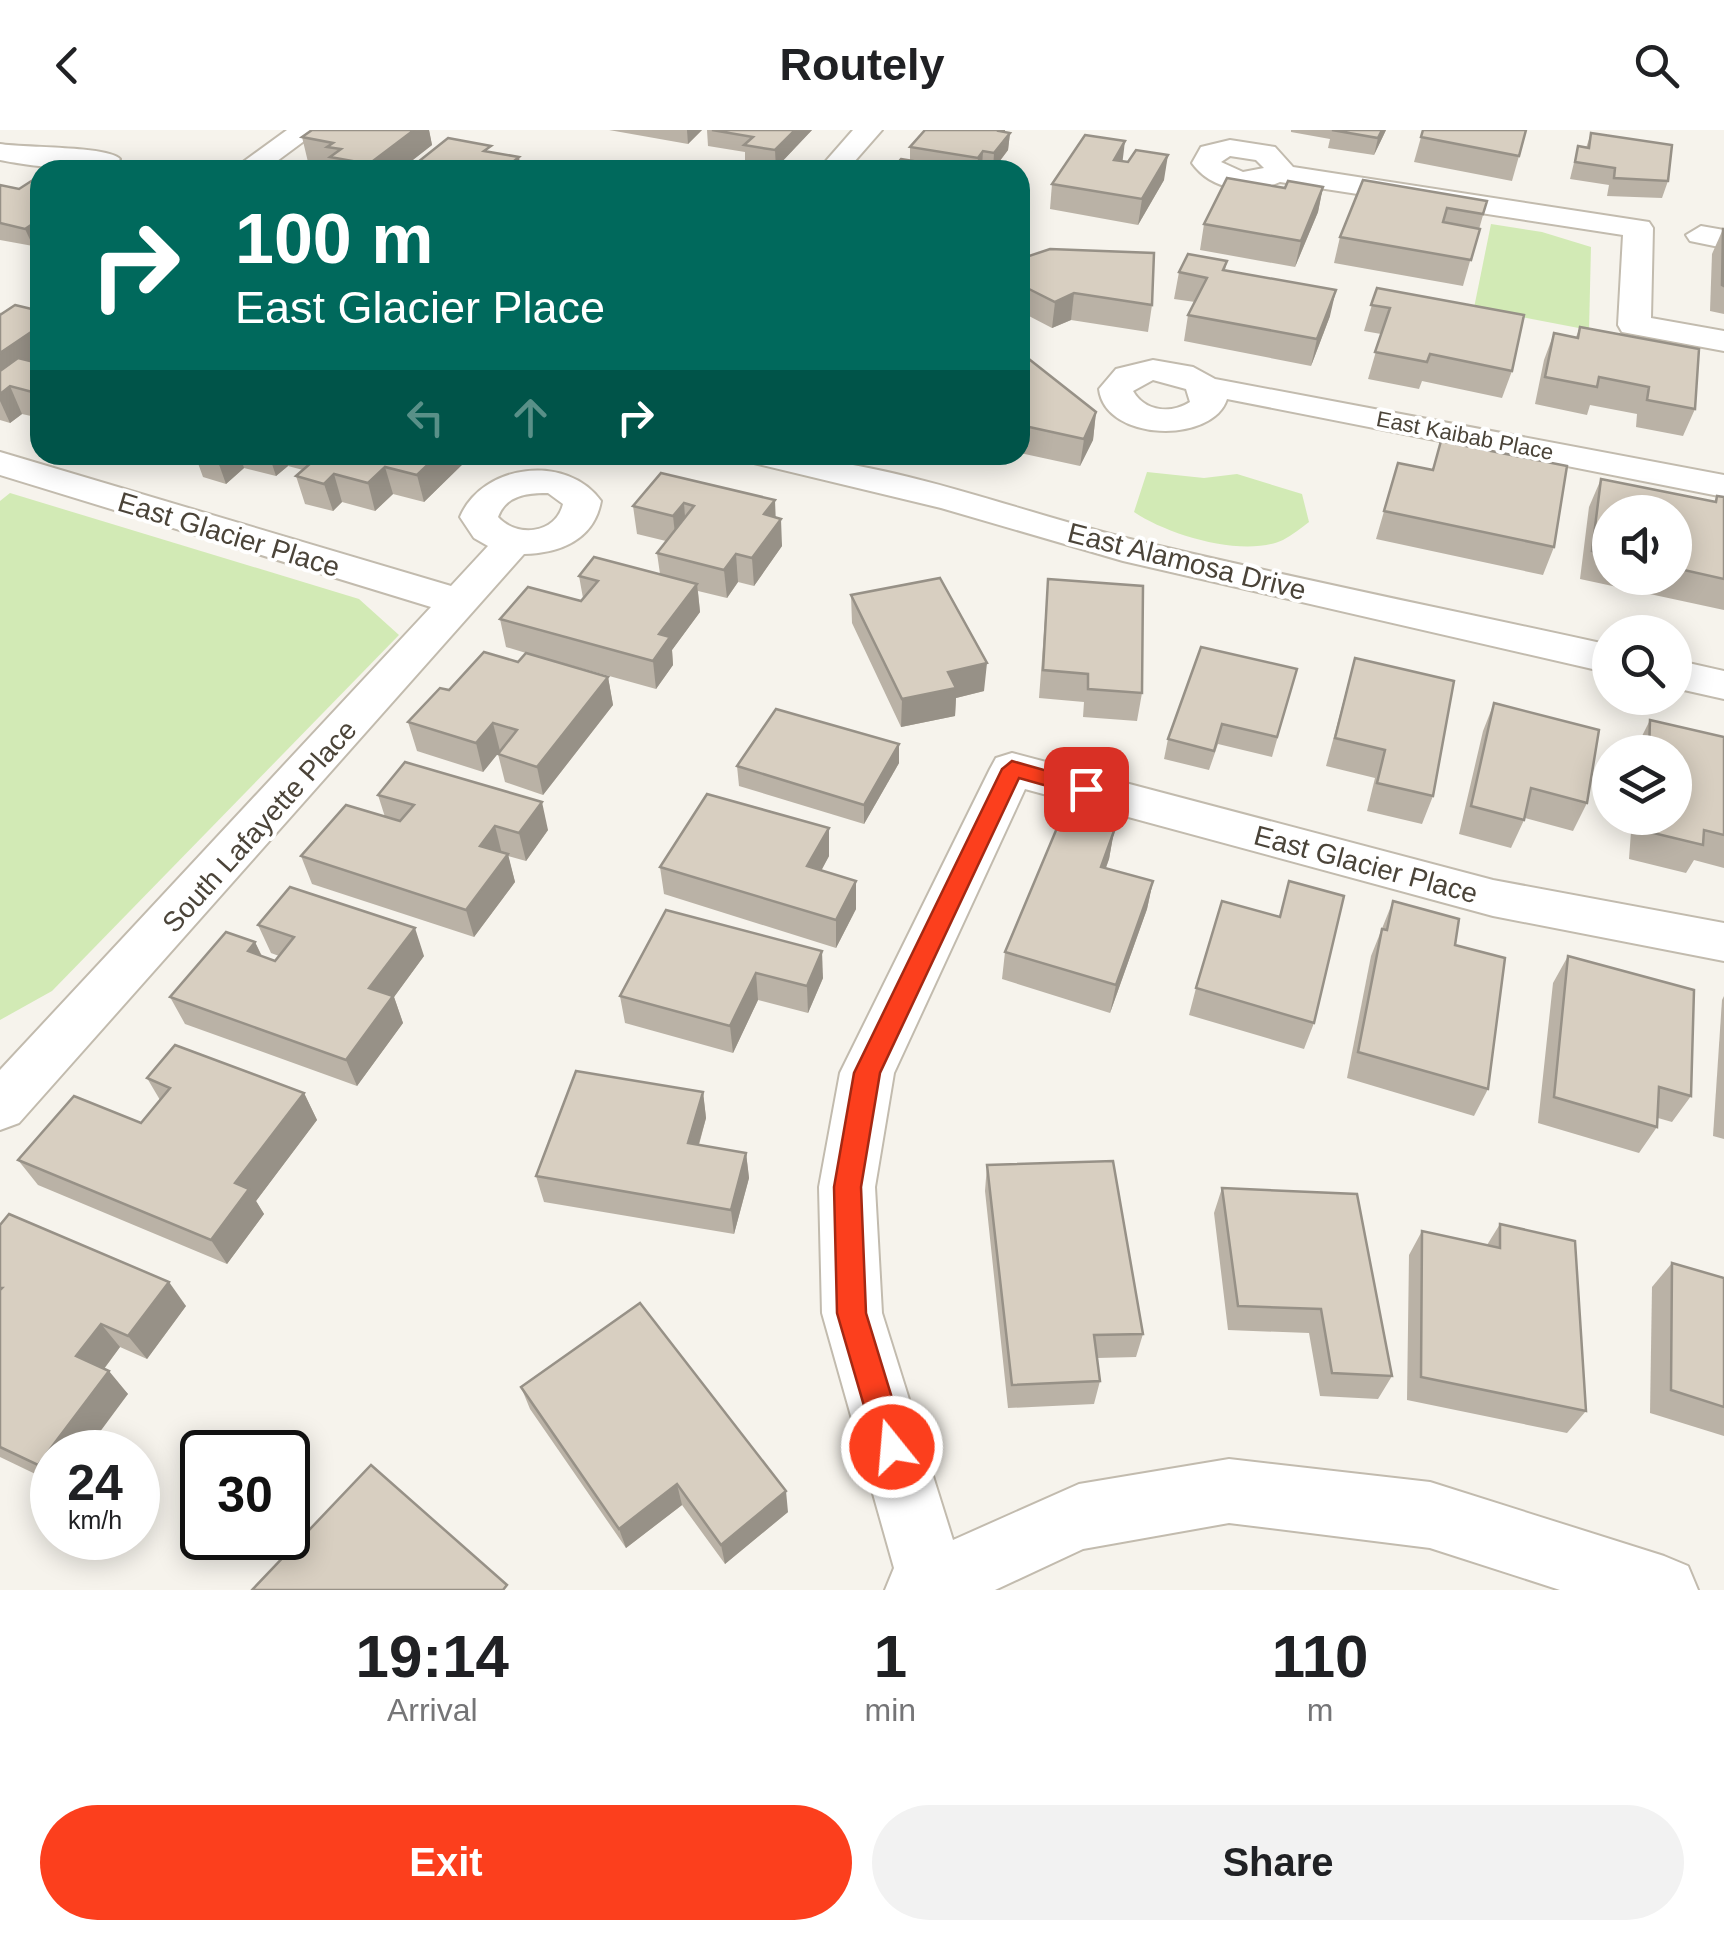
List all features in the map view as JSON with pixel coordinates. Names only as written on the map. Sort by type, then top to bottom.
[{"type":"street","points":[[260,160],[304,130]]},
{"type":"street","points":[[841,160],[868,130]]},
{"type":"street","points":[[0,152],[35,158],[106,158]]},
{"type":"street","points":[[1278,173],[1638,228],[1634,326],[1724,342]]},
{"type":"street","name":"East Kaibab Place","points":[[1206,390],[1227,388],[1724,486]]},
{"type":"street","name":"East Glacier Place","points":[[0,464],[460,602]]},
{"type":"street","name":"East Alamosa Drive","points":[[808,465],[952,499],[1124,548],[1592,655]]},
{"type":"street","name":"South Lafayette Place","points":[[8,1086],[514,541]]},
{"type":"street","points":[[1692,678],[1724,685]]},
{"type":"street","name":"East Glacier Place","points":[[926,1586],[852,1313],[848,1187],[867,1073],[1012,769],[1492,898],[1724,942]]},
{"type":"street","points":[[926,1586],[1079,1518],[1229,1491],[1430,1515],[1664,1590]]},
{"type":"green space","points":[[1491,224],[1542,232],[1591,247],[1589,330],[1474,308]]},
{"type":"green space","points":[[1147,472],[1204,478],[1237,474],[1302,494],[1309,522],[1283,540],[1267,545],[1227,545],[1186,536],[1134,512]]},
{"type":"green space","points":[[10,493],[359,599],[399,635],[52,991],[0,1020],[0,501]]},
{"type":"building","points":[[312,130],[414,130],[374,160],[330,157],[341,149],[327,147],[333,143],[302,137]]},
{"type":"building","points":[[712,130],[795,130],[775,150],[744,145],[753,137]]},
{"type":"building","points":[[925,130],[1010,133],[994,153],[983,151],[978,158],[910,147]]},
{"type":"building","points":[[1332,130],[1382,130],[1378,138]]},
{"type":"building","points":[[1423,130],[1526,130],[1519,156],[1421,137]]},
{"type":"building","points":[[1591,133],[1672,145],[1668,181],[1614,178],[1615,168],[1575,162],[1578,146],[1589,148]]},
{"type":"building","points":[[1085,135],[1125,141],[1114,160],[1128,162],[1136,150],[1168,155],[1142,199],[1052,184]]},
{"type":"building","points":[[448,138],[491,146],[484,151],[519,157],[515,160],[420,160]]},
{"type":"building","points":[[1227,178],[1285,188],[1288,181],[1323,187],[1301,241],[1204,224]]},
{"type":"building","points":[[1363,180],[1487,201],[1483,214],[1447,208],[1443,222],[1480,229],[1471,260],[1340,237]]},
{"type":"building","points":[[30,182],[30,226],[25,229],[0,223],[0,185],[19,189]]},
{"type":"building","points":[[1724,229],[1724,286],[1722,285]]},
{"type":"building","points":[[1050,249],[1154,253],[1152,305],[1074,293],[1055,302],[1030,290],[1030,256]]},
{"type":"building","points":[[1188,254],[1227,261],[1223,270],[1336,290],[1317,339],[1188,315],[1207,278],[1179,272]]},
{"type":"building","points":[[1377,288],[1524,315],[1512,371],[1430,354],[1427,362],[1375,352],[1390,308],[1371,305]]},
{"type":"building","points":[[15,305],[30,309],[30,333],[0,353],[0,315]]},
{"type":"building","points":[[1580,327],[1699,349],[1695,409],[1647,400],[1649,387],[1599,377],[1597,387],[1545,377],[1554,333],[1578,338]]},
{"type":"building","points":[[18,358],[30,361],[30,391],[10,386],[0,394],[0,371]]},
{"type":"building","points":[[1030,360],[1096,412],[1084,439],[1030,427]]},
{"type":"building","points":[[1441,441],[1567,466],[1554,547],[1384,511],[1398,463],[1433,470]]},
{"type":"building","points":[[309,465],[428,465],[417,475],[385,467],[368,483],[334,474],[324,484],[296,476]]},
{"type":"building","points":[[661,473],[775,500],[764,514],[781,519],[752,558],[736,554],[724,570],[657,553],[694,506],[684,503],[673,516],[633,506]]},
{"type":"building","points":[[1601,479],[1681,495],[1599,495]]},
{"type":"building","points":[[1717,496],[1724,497],[1724,579],[1692,572],[1692,497],[1716,502]]},
{"type":"building","points":[[594,557],[697,584],[659,634],[670,637],[653,661],[500,619],[528,587],[581,601],[598,581],[579,576]]},
{"type":"building","points":[[940,578],[987,663],[948,672],[956,688],[902,699],[851,595]]},
{"type":"building","points":[[1048,579],[1143,586],[1142,693],[1088,689],[1088,674],[1043,670]]},
{"type":"building","points":[[1201,647],[1297,669],[1277,737],[1222,724],[1214,751],[1168,739]]},
{"type":"building","points":[[484,652],[518,662],[526,653],[608,677],[537,767],[498,754],[517,730],[493,723],[476,743],[408,722],[440,688],[449,690]]},
{"type":"building","points":[[1355,658],[1454,681],[1433,796],[1377,783],[1385,750],[1335,738]]},
{"type":"building","points":[[1494,703],[1599,730],[1598,735],[1592,735],[1587,803],[1531,788],[1524,820],[1471,806]]},
{"type":"building","points":[[776,709],[899,744],[864,805],[737,766]]},
{"type":"building","points":[[1650,720],[1724,737],[1724,835],[1704,830],[1703,845],[1662,835],[1692,835],[1692,735],[1650,735]]},
{"type":"building","points":[[405,762],[542,802],[519,833],[495,826],[480,846],[508,854],[466,910],[301,856],[346,805],[400,821],[414,805],[378,795]]},
{"type":"building","points":[[707,794],[829,828],[807,866],[856,881],[836,920],[660,867]]},
{"type":"building","points":[[1062,816],[1114,831],[1101,867],[1153,881],[1116,985],[1005,952]]},
{"type":"building","points":[[1289,881],[1344,896],[1314,1023],[1196,988],[1222,901],[1280,917]]},
{"type":"building","points":[[290,887],[415,928],[369,988],[393,996],[346,1060],[170,997],[226,932],[255,942],[248,951],[275,961],[294,937],[258,925]]},
{"type":"building","points":[[1393,901],[1459,919],[1455,945],[1505,958],[1488,1089],[1358,1052],[1382,929],[1387,930]]},
{"type":"building","points":[[666,910],[822,951],[807,986],[756,973],[730,1026],[620,996]]},
{"type":"building","points":[[1568,956],[1694,990],[1691,1096],[1659,1087],[1657,1127],[1554,1097]]},
{"type":"building","points":[[175,1045],[304,1093],[235,1183],[249,1189],[211,1240],[18,1160],[74,1096],[141,1123],[170,1088],[147,1078]]},
{"type":"building","points":[[576,1071],[703,1092],[688,1143],[746,1153],[731,1210],[536,1176]]},
{"type":"building","points":[[1113,1161],[1143,1334],[1094,1335],[1100,1381],[1012,1385],[987,1165]]},
{"type":"building","points":[[1222,1188],[1357,1194],[1392,1376],[1332,1373],[1321,1309],[1238,1306]]},
{"type":"building","points":[[9,1214],[169,1282],[128,1336],[101,1324],[76,1356],[109,1371],[64,1430],[30,1430],[30,1461],[0,1447],[0,1225]]},
{"type":"building","points":[[1500,1224],[1575,1241],[1586,1411],[1421,1377],[1422,1231],[1500,1248]]},
{"type":"building","points":[[1672,1263],[1724,1278],[1724,1407],[1671,1390]]},
{"type":"building","points":[[640,1303],[786,1491],[721,1545],[677,1484],[619,1529],[521,1387]]},
{"type":"building","points":[[371,1465],[507,1585],[503,1590],[252,1590],[281,1560],[310,1560],[310,1529]]},
{"type":"route","points":[[892,1447],[852,1313],[848,1187],[867,1073],[1012,769],[1086,789]]}]
